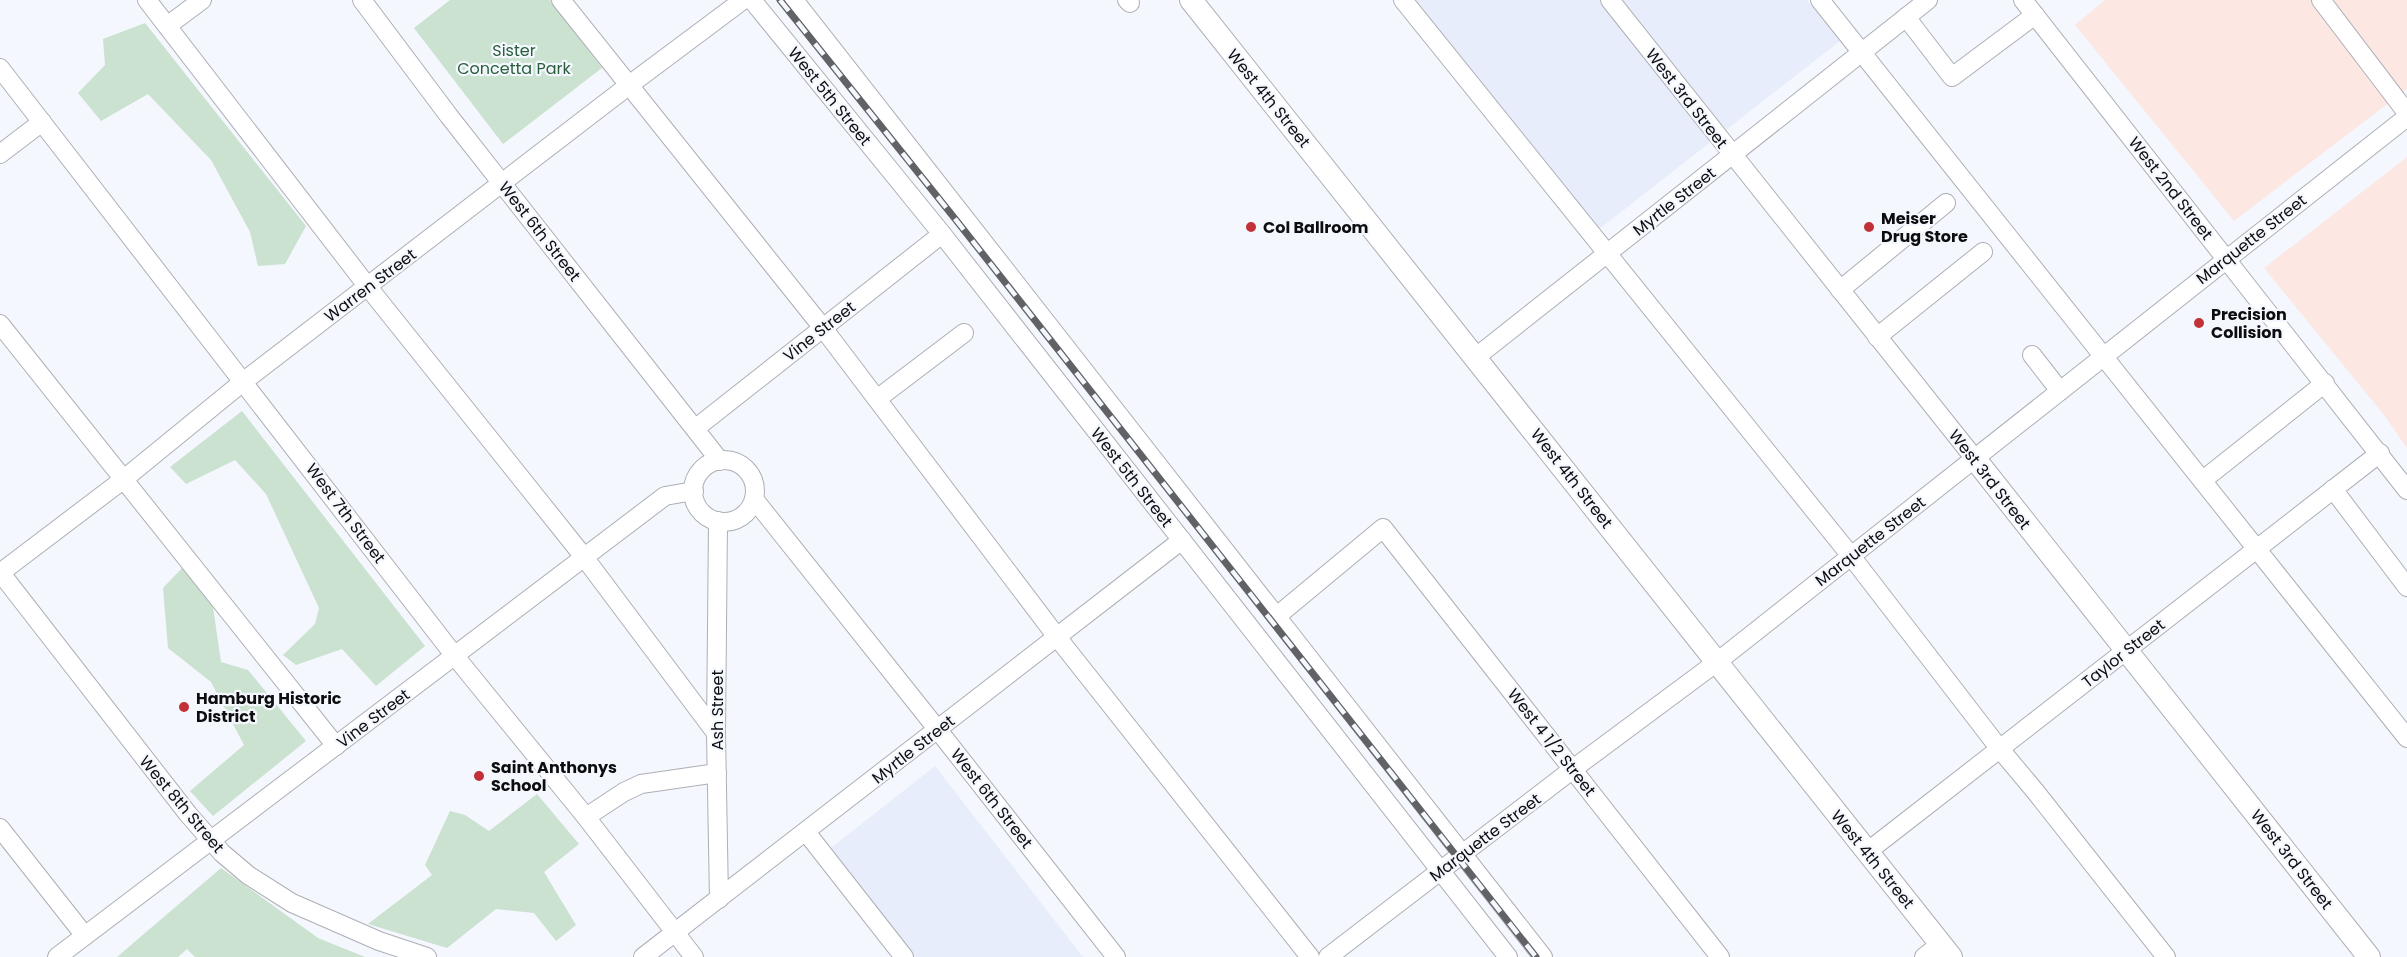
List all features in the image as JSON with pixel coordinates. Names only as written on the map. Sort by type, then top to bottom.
[{"type":"main road","name":"West 4th Street","points":[[1191,0],[1718,662],[1867,852],[1939,953]]},
{"type":"main road","name":"West 3rd Street","points":[[1975,459],[2369,957]]},
{"type":"street","points":[[147,0],[368,287],[584,557],[716,733]]},
{"type":"street","points":[[168,26],[202,0]]},
{"type":"street","name":"West 6th Street","points":[[362,0],[720,461]]},
{"type":"street","points":[[561,0],[823,328],[1057,637],[1310,957]]},
{"type":"street","name":"Warren Street","points":[[0,573],[124,479],[244,381],[743,0]]},
{"type":"street","name":"West 5th Street","points":[[752,0],[942,234],[1508,957]]},
{"type":"street","points":[[794,0],[1543,957]]},
{"type":"street","points":[[1403,0],[1606,255],[1851,556],[2166,957]]},
{"type":"street","name":"West 3rd Street","points":[[1610,0],[1975,459]]},
{"type":"street","points":[[1820,0],[2407,738]]},
{"type":"street","name":"Myrtle Street","points":[[1476,357],[1928,0]]},
{"type":"street","name":"West 2nd Street","points":[[2024,0],[2407,490]]},
{"type":"street","points":[[2321,0],[2407,113]]},
{"type":"street","points":[[1906,17],[1952,76],[2035,15]]},
{"type":"street","name":"West 7th Street","points":[[0,68],[244,381],[454,656],[586,818],[694,957]]},
{"type":"street","name":"Marquette Street","points":[[1328,957],[1573,769],[1718,662],[2407,117]]},
{"type":"street","points":[[0,154],[42,122]]},
{"type":"street","points":[[1840,290],[1946,203]]},
{"type":"street","name":"Vine Street","points":[[696,428],[942,234]]},
{"type":"street","points":[[1877,337],[1983,252]]},
{"type":"street","points":[[0,324],[336,746]]},
{"type":"street","points":[[877,399],[964,333]]},
{"type":"street","points":[[2032,355],[2060,391]]},
{"type":"street","points":[[2203,480],[2325,383]]},
{"type":"street","name":"Taylor Street","points":[[1867,852],[2380,453]]},
{"type":"street","points":[[720,461],[735,462],[744,467],[754,484],[754,499],[746,513],[728,522],[708,517],[700,510],[694,492],[700,473],[707,466],[720,461]]},
{"type":"street","points":[[2333,489],[2407,587]]},
{"type":"street","name":"Vine Street","points":[[57,957],[664,496],[694,492]]},
{"type":"street","name":"West 6th Street","points":[[754,499],[1116,957]]},
{"type":"street","name":"Ash Street","points":[[718,521],[716,733],[719,899]]},
{"type":"street","name":"West 4 1/2 Street","points":[[1277,616],[1383,528],[1720,957]]},
{"type":"street","name":"Myrtle Street","points":[[643,957],[1182,540]]},
{"type":"street","name":"West 8th Street","points":[[0,573],[188,814],[222,853],[248,875],[292,903],[379,941],[427,957]]},
{"type":"street","points":[[586,818],[624,792],[641,784],[717,773]]},
{"type":"street","points":[[0,828],[85,936]]},
{"type":"street","points":[[806,832],[904,957]]},
{"type":"shaded area","points":[[1416,0],[1807,0],[1840,41],[1598,230]]},
{"type":"shaded area","points":[[2105,0],[2407,0],[2407,89],[2234,221],[2075,25]]},
{"type":"shaded area","points":[[2407,157],[2407,448],[2384,415],[2264,268]]},
{"type":"shaded area","points":[[935,766],[1083,957],[915,957],[831,848]]},
{"type":"green space","name":"Sister Concetta Park","points":[[450,0],[550,0],[602,68],[503,144],[414,28]]},
{"type":"green space","points":[[145,23],[306,226],[285,264],[258,266],[250,232],[211,160],[148,94],[101,121],[78,93],[105,65],[103,39]]},
{"type":"green space","points":[[242,411],[425,646],[376,686],[342,649],[296,665],[283,655],[315,624],[319,608],[266,494],[235,460],[186,484],[170,467]]},
{"type":"green space","points":[[183,567],[213,607],[221,662],[248,670],[306,741],[213,816],[190,791],[244,745],[211,682],[168,648],[163,588]]},
{"type":"green space","points":[[537,794],[579,844],[544,872],[576,925],[556,941],[534,913],[496,909],[447,948],[368,924],[432,875],[425,865],[450,811],[465,815],[489,831]]},
{"type":"green space","points":[[221,868],[318,938],[365,957],[195,957],[187,949],[178,957],[117,957]]},
{"type":"railway","points":[[780,0],[1536,957]]},
{"type":"place","name":"Col Ballroom","points":[[1251,227]]},
{"type":"place","name":"Meiser Drug Store","points":[[1869,227]]},
{"type":"place","name":"Precision Collision","points":[[2199,323]]},
{"type":"place","name":"Hamburg Historic District","points":[[184,707]]},
{"type":"place","name":"Saint Anthonys School","points":[[479,776]]}]
